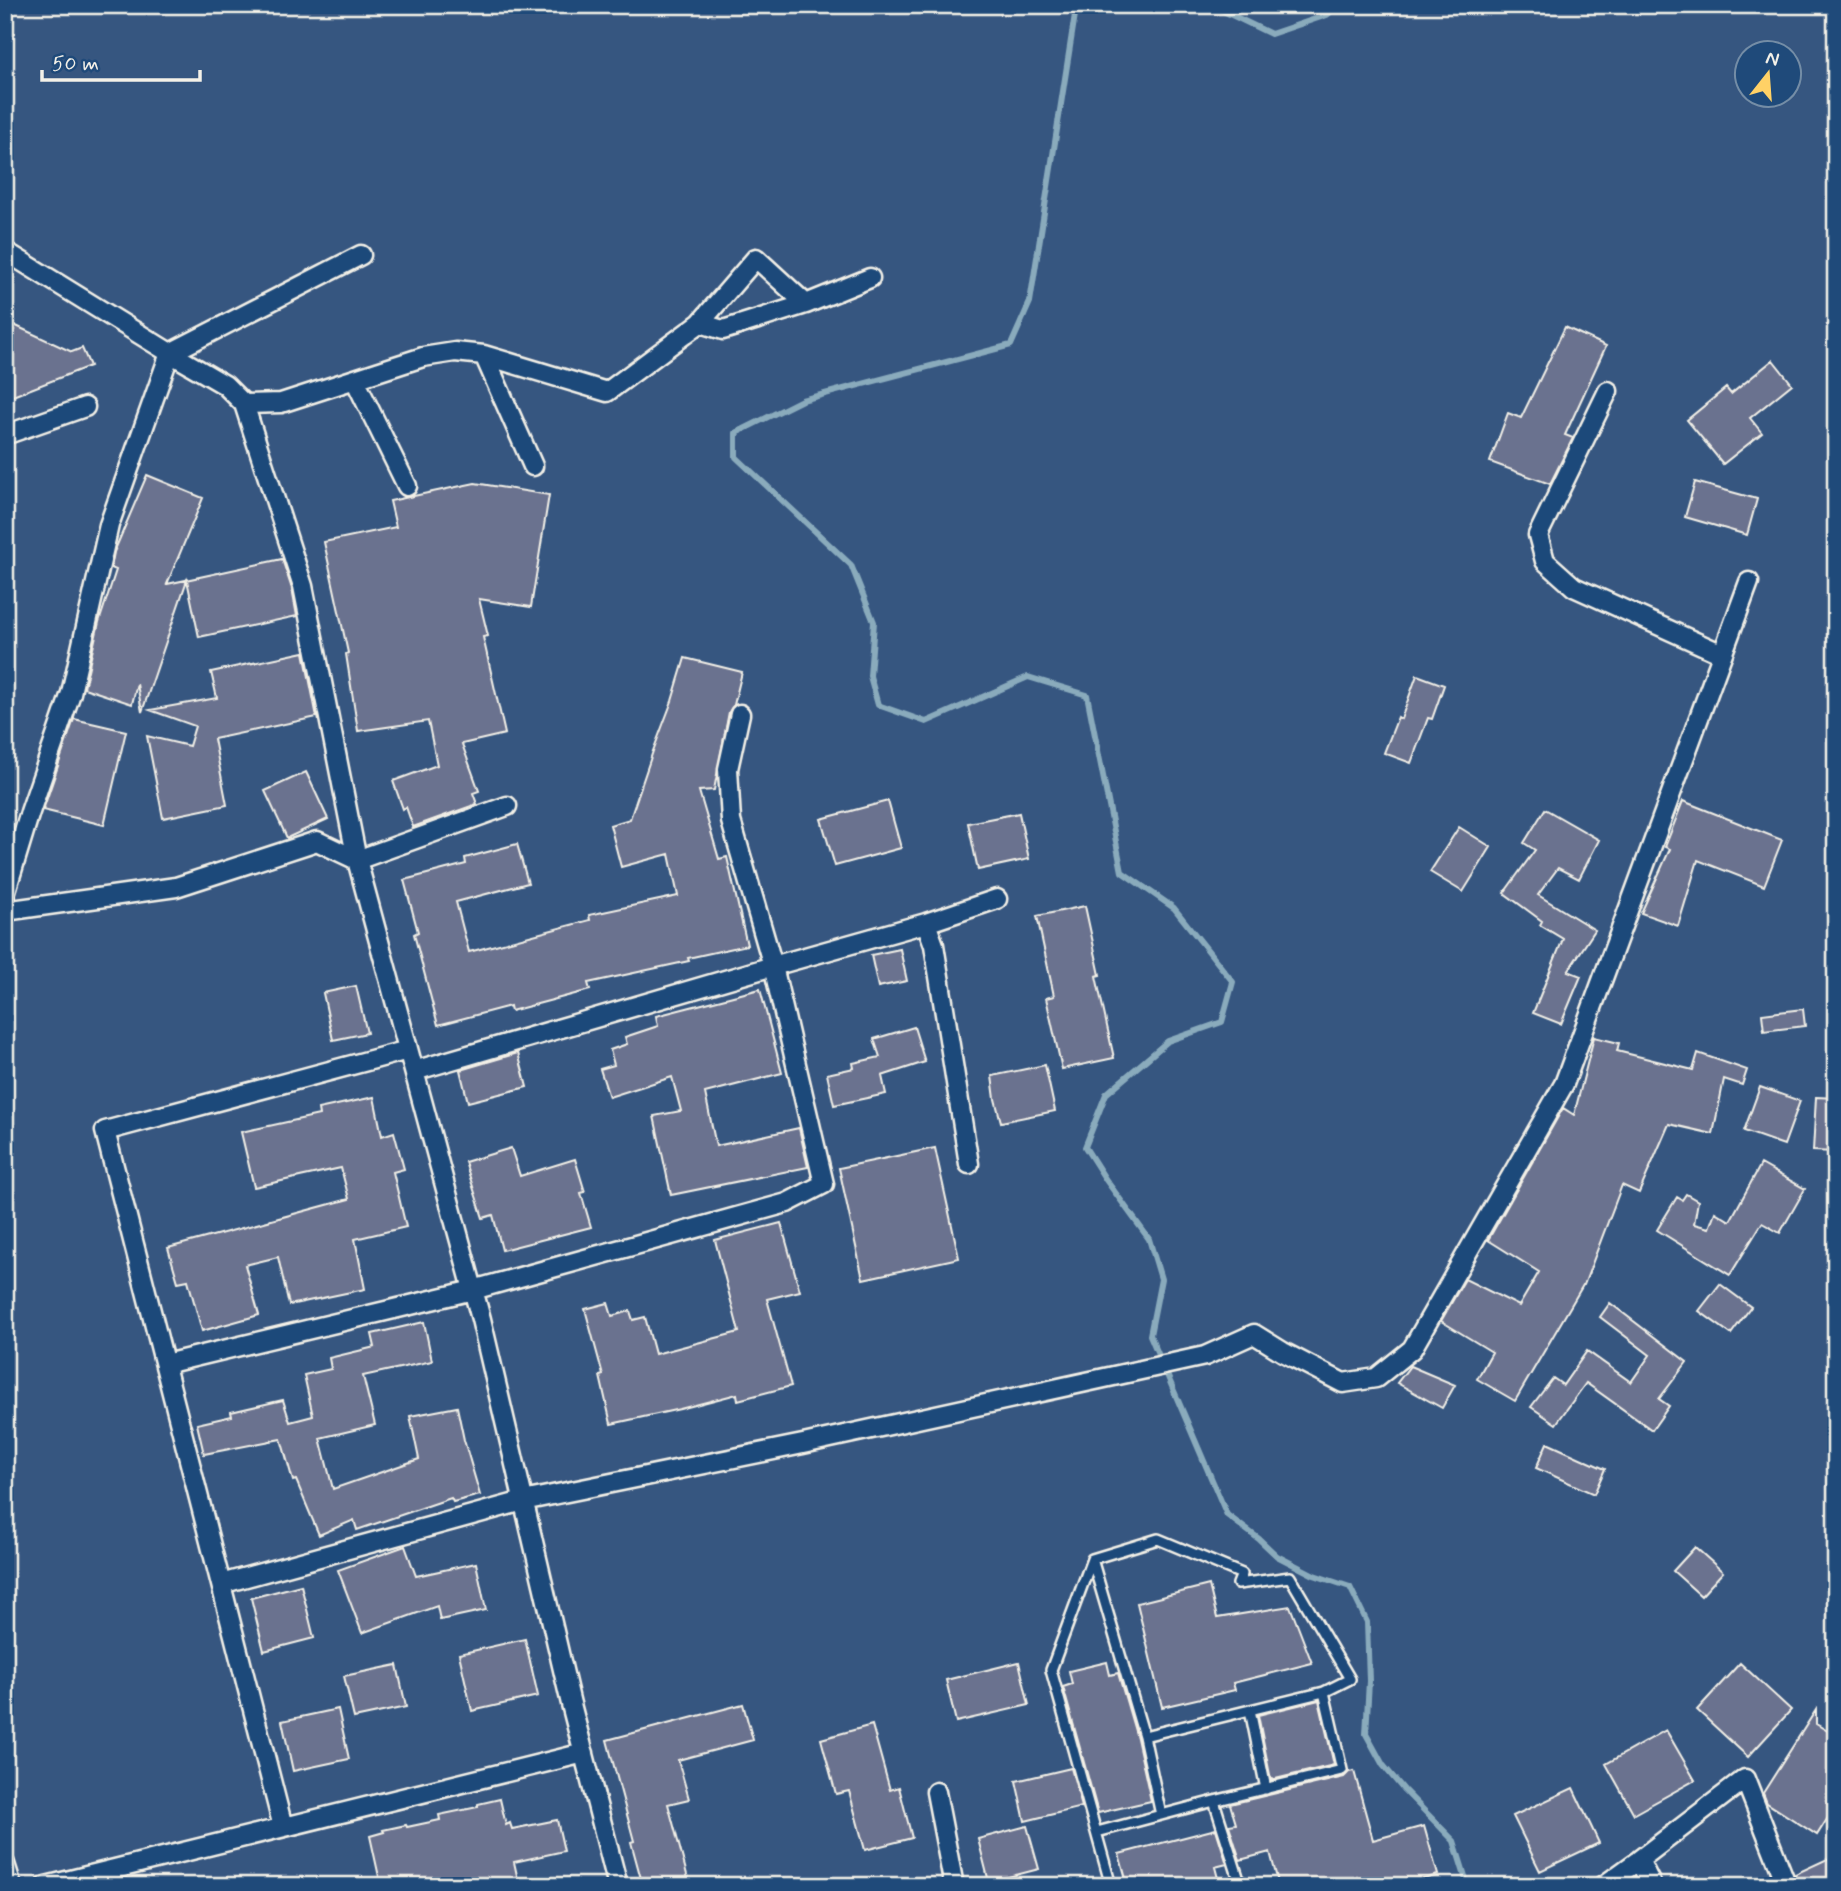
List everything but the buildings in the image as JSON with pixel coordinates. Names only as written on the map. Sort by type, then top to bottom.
[{"type":"street","points":[[5,251],[225,384],[243,404],[303,586],[357,860],[473,1290],[618,1886]]},
{"type":"street","points":[[5,894],[71,692],[109,525],[170,353],[361,255]]},
{"type":"street","points":[[243,404],[281,403],[423,357],[455,352],[484,355],[607,392],[700,323],[756,258],[806,304]]},
{"type":"street","points":[[700,323],[723,330],[806,304],[870,278]]},
{"type":"street","points":[[484,355],[533,467]]},
{"type":"street","points":[[355,380],[407,486]]},
{"type":"street","points":[[1608,391],[1538,535],[1545,561],[1574,587],[1722,654]]},
{"type":"street","points":[[5,435],[85,407]]},
{"type":"street","points":[[221,1584],[523,1501],[803,1444],[1205,1356],[1254,1334],[1343,1383],[1376,1378],[1412,1349],[1564,1084],[1749,583]]},
{"type":"street","points":[[165,1364],[473,1290],[787,1203],[824,1184],[773,966],[731,821],[728,769],[740,714]]},
{"type":"street","points":[[5,911],[176,887],[317,841],[357,860],[507,806]]},
{"type":"street","points":[[414,1071],[926,923],[998,899]]},
{"type":"street","points":[[926,923],[933,946],[969,1164]]},
{"type":"street","points":[[283,1827],[105,1131],[408,1050]]},
{"type":"street","points":[[46,1886],[584,1753]]},
{"type":"street","points":[[1603,1886],[1745,1779],[1787,1886]]},
{"type":"street","points":[[936,1791],[954,1886]]},
{"type":"street","points":[[1639,1860],[1652,1886]]},
{"type":"street","points":[[5,1864],[12,1886]]},
{"type":"lane","points":[[1092,1559],[1158,1539],[1242,1574],[1238,1584],[1290,1577],[1350,1679],[1324,1692],[1144,1736]]},
{"type":"lane","points":[[1092,1559],[1144,1736],[1161,1815]]},
{"type":"lane","points":[[1092,1559],[1051,1670],[1111,1886]]},
{"type":"lane","points":[[1097,1832],[1342,1770],[1324,1692]]},
{"type":"lane","points":[[1250,1710],[1266,1789]]},
{"type":"lane","points":[[1214,1801],[1241,1886]]},
{"type":"waterway","points":[[1080,5],[1076,8],[1030,302],[1011,345],[802,400],[736,433],[736,457],[851,565],[874,622],[870,676],[878,705],[926,722],[1028,677],[1087,695],[1122,872],[1174,908],[1233,982],[1222,1022],[1168,1041],[1106,1094],[1085,1147],[1149,1239],[1161,1279],[1150,1335],[1227,1515],[1277,1556],[1314,1575],[1350,1587],[1367,1622],[1369,1681],[1366,1734],[1383,1765],[1454,1841],[1468,1886]]},
{"type":"waterway","points":[[1211,5],[1271,34],[1327,15],[1339,5]]}]
